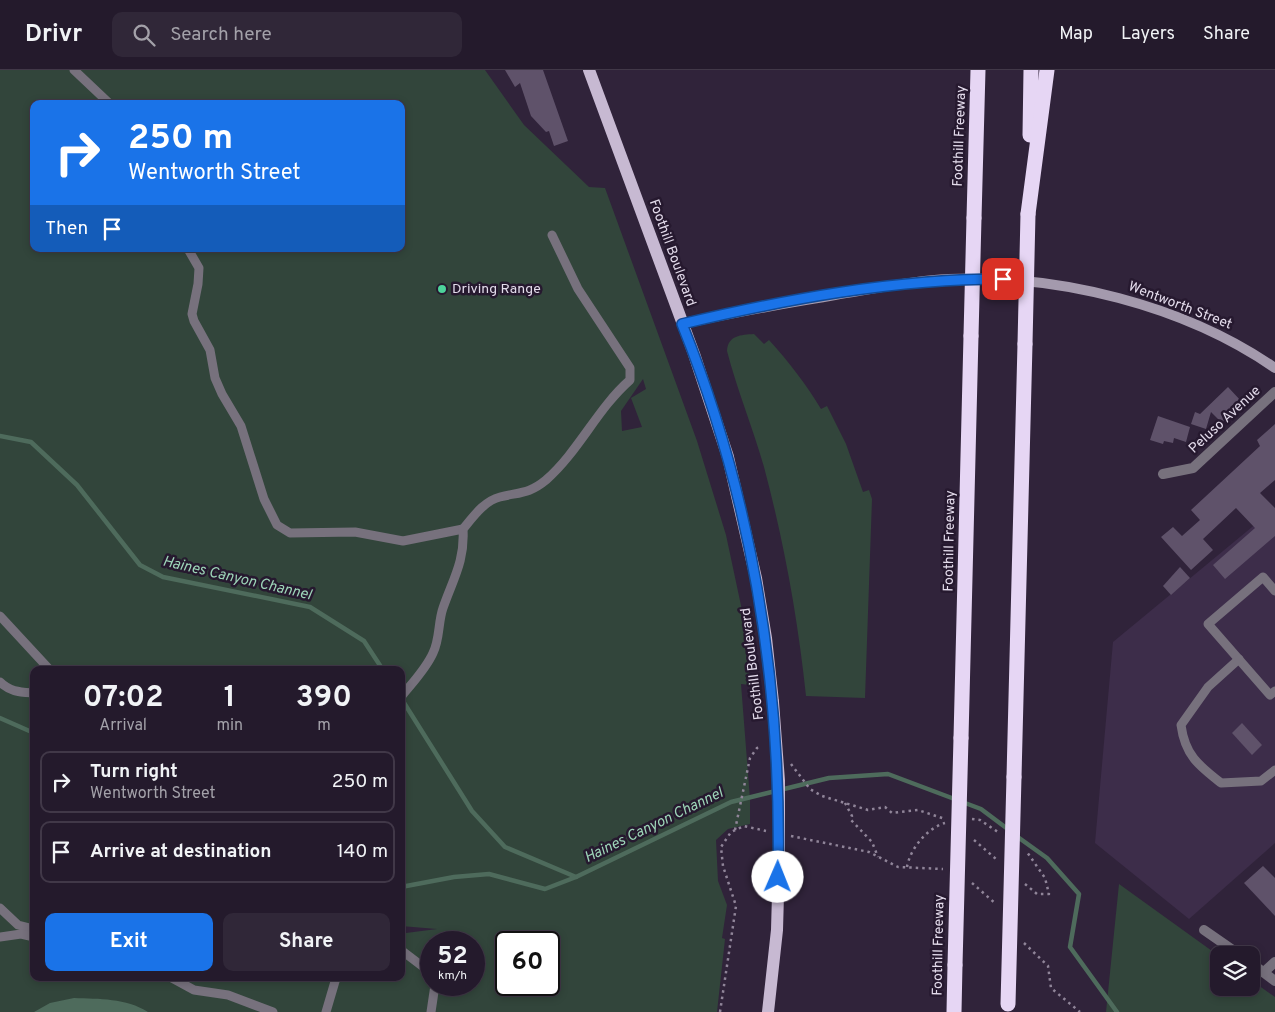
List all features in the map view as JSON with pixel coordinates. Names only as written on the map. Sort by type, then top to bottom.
[{"type":"highway","name":"Foothill Freeway","points":[[954,1012],[978,70]]},
{"type":"highway","points":[[1008,1008],[1032,70]]},
{"type":"highway","points":[[1028,214],[1047,70]]},
{"type":"main road","name":"Foothill Boulevard","points":[[589,70],[682,324],[728,457],[743,519],[766,638],[779,781],[777,930],[768,1012]]},
{"type":"main road","name":"Wentworth Street","points":[[682,324],[745,309],[897,284],[948,279],[1003,279],[1070,288],[1132,300],[1242,345],[1275,368]]},
{"type":"street","name":"Peluso Avenue","points":[[1163,474],[1193,468],[1275,392]]},
{"type":"street","points":[[1204,930],[1227,946]]},
{"type":"street","points":[[1264,972],[1275,962]]},
{"type":"street","points":[[1260,970],[1275,981]]},
{"type":"lane","points":[[74,70],[106,100]]},
{"type":"lane","points":[[190,252],[199,268],[198,284],[192,308],[194,321],[210,350],[215,378],[222,394],[241,426],[264,499],[277,525],[290,533],[356,532],[403,541],[462,529],[480,509],[491,501],[531,491],[546,479],[582,439],[604,407],[630,380],[630,368],[578,289],[552,235]]},
{"type":"lane","points":[[405,692],[428,662],[438,640],[442,609],[458,574],[463,548],[462,529]]},
{"type":"lane","points":[[1275,591],[1263,577],[1208,624],[1270,696],[1275,691]]},
{"type":"lane","points":[[0,616],[46,666]]},
{"type":"lane","points":[[1239,660],[1208,687],[1181,725],[1183,743],[1196,763],[1221,783],[1261,781],[1275,770]]},
{"type":"lane","points":[[0,682],[5,687],[17,692],[30,693]]},
{"type":"lane","points":[[0,908],[18,925],[30,928]]},
{"type":"lane","points":[[0,937],[21,934],[30,936]]},
{"type":"lane","points":[[405,953],[420,964]]},
{"type":"lane","points":[[178,981],[194,990],[228,995],[273,1012]]},
{"type":"lane","points":[[326,1012],[335,981]]},
{"type":"lane","points":[[430,1012],[433,996]]},
{"type":"path","points":[[735,830],[750,758],[757,748],[767,746]]},
{"type":"path","points":[[789,761],[810,789],[822,796],[868,810],[885,806],[892,813],[918,810],[950,821],[929,831],[909,857],[907,867]]},
{"type":"path","points":[[845,803],[852,820],[872,842],[878,857]]},
{"type":"path","points":[[969,819],[980,820],[999,832]]},
{"type":"path","points":[[720,1012],[736,906],[724,873],[722,846],[731,832],[744,826],[770,831]]},
{"type":"path","points":[[788,835],[869,852],[898,867],[952,871]]},
{"type":"path","points":[[973,840],[1002,864]]},
{"type":"path","points":[[1023,847],[1045,878],[1049,894],[1037,894],[1023,882]]},
{"type":"path","points":[[970,882],[1000,908]]},
{"type":"path","points":[[1020,936],[1029,950],[1043,959],[1048,966],[1051,988],[1080,1012]]},
{"type":"shaded area","points":[[0,70],[485,70],[524,125],[589,187],[605,188],[697,441],[726,535],[746,629],[750,685],[741,684],[750,799],[750,824],[728,829],[716,840],[718,881],[727,905],[722,938],[725,939],[717,1012],[0,1012]],"holes":[[[643,379],[646,389],[631,398],[642,427],[622,431],[621,411]]]},
{"type":"shaded area","points":[[754,334],[764,344],[769,340],[797,373],[821,409],[827,406],[846,444],[863,492],[869,490],[872,499],[865,698],[806,696],[799,638],[778,524],[764,467],[727,351],[730,342],[736,337]]},
{"type":"shaded area","points":[[1275,508],[1275,843],[1189,919],[1095,843],[1113,642]]},
{"type":"shaded area","points":[[1119,884],[1210,950],[1210,996],[1260,996],[1260,986],[1275,997],[1275,1012],[1106,1012]]},
{"type":"shaded area","points":[[74,998],[122,1002],[140,1007],[148,1012],[34,1012],[50,1003]]},
{"type":"building","points":[[505,70],[543,70],[568,141],[554,146],[549,131],[546,132],[531,116],[520,83],[515,87]]},
{"type":"building","points":[[1228,387],[1241,401],[1230,411],[1232,413],[1222,423],[1211,412],[1206,429],[1191,424],[1195,412],[1200,414]]},
{"type":"building","points":[[1158,416],[1190,427],[1186,442],[1174,438],[1173,443],[1164,441],[1163,444],[1150,440]]},
{"type":"building","points":[[1275,424],[1275,480],[1260,493],[1275,508],[1275,536],[1225,579],[1213,565],[1255,528],[1236,508],[1203,539],[1213,550],[1191,570],[1161,537],[1173,527],[1182,536],[1200,520],[1191,510],[1260,446],[1257,440]]},
{"type":"building","points":[[1180,567],[1190,578],[1171,595],[1163,586]]},
{"type":"building","points":[[1242,723],[1262,745],[1252,755],[1232,733]]},
{"type":"building","points":[[1263,866],[1275,878],[1275,916],[1244,883]]},
{"type":"waterway","name":"Haines Canyon Channel","points":[[0,436],[31,442],[77,485],[140,565],[163,577],[310,607],[364,641],[380,666]]},
{"type":"waterway","name":"Haines Canyon Channel","points":[[405,704],[472,811],[505,847],[576,877]]},
{"type":"waterway","name":"Haines Canyon Channel","points":[[0,718],[30,731]]},
{"type":"waterway","name":"Haines Canyon Channel","points":[[405,886],[454,877],[489,874],[545,889],[576,877],[731,802],[829,778],[888,774],[981,809],[1009,830]]},
{"type":"waterway","name":"Haines Canyon Channel","points":[[1015,835],[1047,858],[1079,894],[1070,947],[1117,1012]]},
{"type":"place","name":"Driving Range","points":[[442,289]]},
{"type":"route","points":[[778,877],[779,781],[766,638],[756,578],[728,457],[694,354],[682,324],[745,309],[897,284],[948,279],[1003,279]]}]
